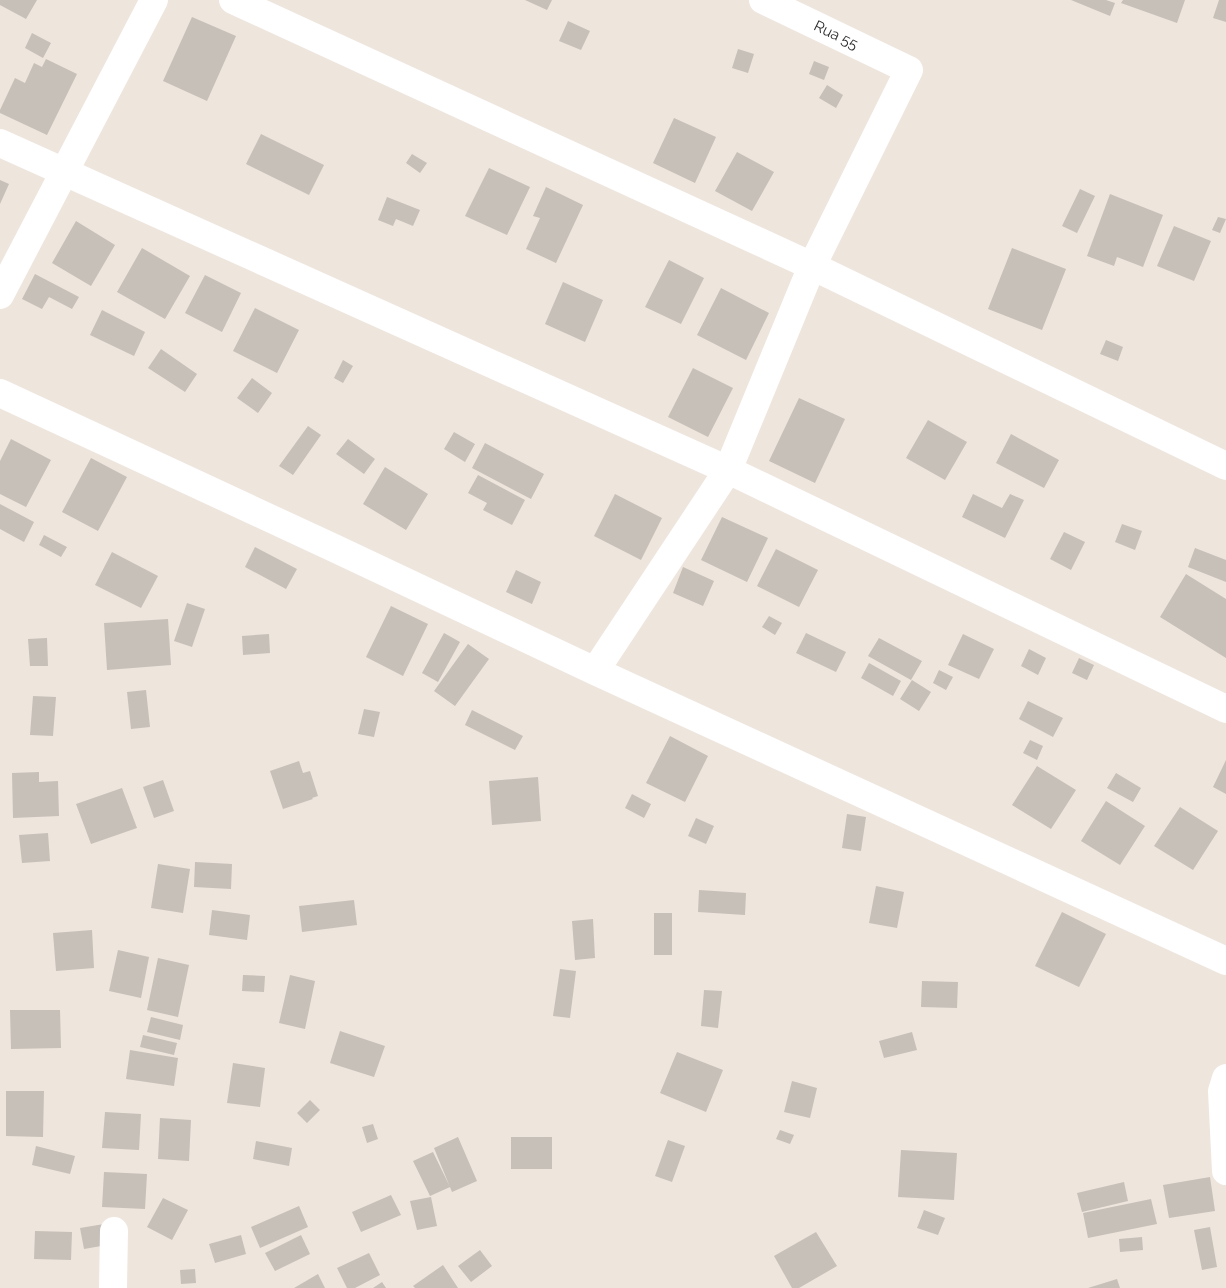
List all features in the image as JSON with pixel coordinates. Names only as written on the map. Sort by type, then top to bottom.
[{"type":"street","points":[[0,295],[154,0]]},
{"type":"street","points":[[233,0],[812,266],[1226,466]]},
{"type":"street","name":"Rua 55","points":[[763,0],[909,70],[812,266]]},
{"type":"street","points":[[0,143],[728,470],[1226,709]]},
{"type":"street","points":[[595,671],[728,470],[812,266]]},
{"type":"street","points":[[0,393],[766,749],[771,753],[1226,961]]},
{"type":"street","points":[[1226,1078],[1222,1091],[1226,1171]]},
{"type":"street","points":[[113,1288],[114,1231]]},
{"type":"building","points":[[0,0],[37,0],[26,19],[0,5]]},
{"type":"building","points":[[525,0],[552,0],[547,10]]},
{"type":"building","points":[[1071,0],[1106,0],[1115,3],[1110,16]]},
{"type":"building","points":[[1123,0],[1185,0],[1177,23],[1121,3]]},
{"type":"building","points":[[1219,0],[1226,0],[1226,22],[1213,18]]},
{"type":"building","points":[[192,17],[236,36],[207,101],[163,81]]},
{"type":"building","points":[[568,21],[590,31],[581,50],[559,41]]},
{"type":"building","points":[[32,33],[51,43],[43,58],[25,48]]},
{"type":"building","points":[[738,49],[754,54],[748,73],[732,68]]},
{"type":"building","points":[[46,59],[77,74],[47,135],[0,113],[15,78],[25,83],[34,63],[42,67]]},
{"type":"building","points":[[814,61],[829,67],[824,80],[809,74]]},
{"type":"building","points":[[827,85],[843,95],[836,108],[819,98]]},
{"type":"building","points":[[674,118],[716,137],[695,183],[653,163]]},
{"type":"building","points":[[261,134],[324,165],[309,195],[246,164]]},
{"type":"building","points":[[737,152],[774,172],[752,211],[715,191]]},
{"type":"building","points":[[412,154],[427,163],[420,173],[406,163]]},
{"type":"building","points":[[489,168],[530,187],[507,235],[465,216]]},
{"type":"building","points":[[0,180],[9,184],[0,204]]},
{"type":"building","points":[[546,187],[583,205],[556,263],[526,249],[540,218],[533,216]]},
{"type":"building","points":[[1080,189],[1095,196],[1077,233],[1062,226]]},
{"type":"building","points":[[1110,194],[1163,215],[1143,267],[1117,257],[1114,266],[1087,256]]},
{"type":"building","points":[[387,197],[420,210],[413,226],[396,219],[393,226],[378,220]]},
{"type":"building","points":[[1218,217],[1226,219],[1220,233],[1212,230]]},
{"type":"building","points":[[76,221],[115,245],[91,286],[52,263]]},
{"type":"building","points":[[1174,226],[1211,241],[1194,281],[1157,266]]},
{"type":"building","points":[[142,248],[190,276],[165,319],[117,292]]},
{"type":"building","points":[[1012,248],[1066,269],[1042,330],[988,309]]},
{"type":"building","points":[[669,260],[704,278],[681,324],[645,307]]},
{"type":"building","points":[[35,274],[79,297],[72,309],[49,297],[42,309],[22,299]]},
{"type":"building","points":[[205,275],[241,293],[222,332],[185,313]]},
{"type":"building","points":[[563,282],[603,300],[585,342],[545,324]]},
{"type":"building","points":[[721,288],[769,313],[746,360],[697,335]]},
{"type":"building","points":[[255,308],[299,330],[277,373],[233,351]]},
{"type":"building","points":[[102,310],[145,332],[134,356],[90,335]]},
{"type":"building","points":[[1106,340],[1123,347],[1118,361],[1100,354]]},
{"type":"building","points":[[161,349],[197,374],[185,392],[148,368]]},
{"type":"building","points":[[343,360],[353,366],[343,383],[334,378]]},
{"type":"building","points":[[693,368],[733,388],[708,437],[668,417]]},
{"type":"building","points":[[252,378],[272,393],[258,413],[237,398]]},
{"type":"building","points":[[799,398],[845,419],[815,483],[769,461]]},
{"type":"building","points":[[928,420],[967,442],[945,480],[906,458]]},
{"type":"building","points":[[308,426],[321,435],[293,475],[279,466]]},
{"type":"building","points":[[454,432],[475,444],[465,462],[444,449]]},
{"type":"building","points":[[1011,434],[1059,460],[1044,488],[996,463]]},
{"type":"building","points":[[11,439],[51,460],[26,507],[0,494],[0,461]]},
{"type":"building","points":[[348,439],[375,459],[364,474],[336,454]]},
{"type":"building","points":[[485,443],[544,474],[531,499],[472,468]]},
{"type":"building","points":[[91,458],[127,477],[98,531],[62,512]]},
{"type":"building","points":[[385,467],[428,494],[406,530],[363,504]]},
{"type":"building","points":[[478,475],[525,500],[512,525],[483,510],[487,503],[468,493]]},
{"type":"building","points":[[615,494],[662,518],[641,560],[594,536]]},
{"type":"building","points":[[973,494],[1002,508],[1010,494],[1024,500],[1005,538],[962,517]]},
{"type":"building","points":[[0,504],[34,522],[24,542],[0,529]]},
{"type":"building","points":[[722,517],[768,538],[747,582],[701,560]]},
{"type":"building","points":[[1122,524],[1142,531],[1135,550],[1115,542]]},
{"type":"building","points":[[1064,532],[1085,542],[1071,570],[1050,559]]},
{"type":"building","points":[[44,535],[67,547],[61,557],[39,545]]},
{"type":"building","points":[[255,547],[297,569],[286,589],[245,567]]},
{"type":"building","points":[[1195,548],[1226,560],[1226,582],[1188,567]]},
{"type":"building","points":[[776,549],[818,570],[799,607],[757,586]]},
{"type":"building","points":[[112,552],[158,576],[141,608],[95,585]]},
{"type":"building","points":[[683,567],[714,581],[703,606],[673,593]]},
{"type":"building","points":[[516,570],[541,582],[532,604],[506,592]]},
{"type":"building","points":[[1186,574],[1226,599],[1226,658],[1160,617]]},
{"type":"building","points":[[187,603],[205,609],[192,647],[174,641]]},
{"type":"building","points":[[391,606],[428,624],[403,676],[366,657]]},
{"type":"building","points":[[769,616],[782,623],[775,635],[762,627]]},
{"type":"building","points":[[168,619],[171,665],[107,670],[104,623]]},
{"type":"building","points":[[444,633],[460,642],[438,682],[422,673]]},
{"type":"building","points":[[806,633],[846,652],[836,672],[796,653]]},
{"type":"building","points":[[269,634],[270,653],[243,655],[242,636]]},
{"type":"building","points":[[963,634],[994,649],[979,679],[948,665]]},
{"type":"building","points":[[47,638],[48,666],[30,666],[28,639]]},
{"type":"building","points":[[879,638],[922,661],[911,680],[868,656]]},
{"type":"building","points":[[468,644],[489,659],[455,706],[434,691]]},
{"type":"building","points":[[1029,649],[1046,658],[1038,675],[1021,666]]},
{"type":"building","points":[[1079,658],[1094,665],[1087,680],[1072,673]]},
{"type":"building","points":[[869,663],[901,681],[893,696],[861,678]]},
{"type":"building","points":[[939,670],[953,677],[946,690],[933,683]]},
{"type":"building","points":[[912,680],[931,692],[919,711],[900,699]]},
{"type":"building","points":[[146,690],[150,727],[131,729],[127,692]]},
{"type":"building","points":[[33,696],[56,697],[53,736],[30,735]]},
{"type":"building","points":[[1028,701],[1063,718],[1053,737],[1019,719]]},
{"type":"building","points":[[364,709],[380,712],[374,737],[358,734]]},
{"type":"building","points":[[472,710],[523,736],[515,750],[465,725]]},
{"type":"building","points":[[670,736],[708,756],[685,802],[646,783]]},
{"type":"building","points":[[1030,740],[1043,746],[1037,760],[1023,753]]},
{"type":"building","points":[[1226,760],[1226,794],[1213,787]]},
{"type":"building","points":[[299,761],[303,773],[310,771],[318,796],[283,809],[270,771]]},
{"type":"building","points":[[1037,766],[1076,790],[1051,829],[1012,805]]},
{"type":"building","points":[[39,772],[39,782],[58,781],[59,816],[13,818],[12,773]]},
{"type":"building","points":[[1116,773],[1141,788],[1133,802],[1107,788]]},
{"type":"building","points":[[538,777],[541,821],[492,825],[489,781]]},
{"type":"building","points":[[163,780],[174,811],[154,818],[143,787]]},
{"type":"building","points":[[122,788],[137,828],[91,844],[76,804]]},
{"type":"building","points":[[632,794],[651,804],[644,818],[625,808]]},
{"type":"building","points":[[1106,801],[1145,826],[1120,865],[1081,841]]},
{"type":"building","points":[[1180,807],[1218,831],[1193,870],[1154,846]]},
{"type":"building","points":[[847,814],[866,817],[861,851],[842,848]]},
{"type":"building","points":[[696,818],[714,826],[706,844],[688,836]]},
{"type":"building","points":[[48,833],[50,861],[22,863],[19,835]]},
{"type":"building","points":[[195,862],[232,864],[231,889],[194,887]]},
{"type":"building","points":[[158,864],[190,869],[183,913],[151,908]]},
{"type":"building","points":[[876,886],[904,892],[897,928],[869,923]]},
{"type":"building","points":[[699,890],[746,893],[745,915],[698,912]]},
{"type":"building","points":[[354,900],[357,925],[302,932],[299,906]]},
{"type":"building","points":[[212,910],[250,915],[247,940],[209,935]]},
{"type":"building","points":[[1062,912],[1106,934],[1079,987],[1035,966]]},
{"type":"building","points":[[654,913],[672,913],[672,955],[654,955]]},
{"type":"building","points":[[593,919],[595,958],[575,960],[572,921]]},
{"type":"building","points":[[92,930],[94,968],[56,971],[53,933]]},
{"type":"building","points":[[118,950],[149,957],[141,998],[109,991]]},
{"type":"building","points":[[158,958],[189,965],[178,1017],[147,1010]]},
{"type":"building","points":[[560,969],[576,971],[570,1018],[553,1016]]},
{"type":"building","points":[[243,975],[265,976],[264,992],[242,991]]},
{"type":"building","points":[[290,975],[315,981],[305,1029],[279,1023]]},
{"type":"building","points":[[922,981],[958,982],[957,1008],[921,1007]]},
{"type":"building","points":[[704,990],[722,991],[718,1028],[701,1026]]},
{"type":"building","points":[[10,1010],[60,1010],[61,1048],[11,1049]]},
{"type":"building","points":[[151,1017],[183,1025],[180,1040],[147,1032]]},
{"type":"building","points":[[340,1031],[385,1046],[374,1077],[330,1063]]},
{"type":"building","points":[[912,1032],[917,1050],[884,1058],[879,1041]]},
{"type":"building","points":[[143,1035],[177,1043],[174,1055],[140,1047]]},
{"type":"building","points":[[130,1050],[178,1058],[174,1086],[126,1079]]},
{"type":"building","points":[[677,1052],[723,1070],[706,1112],[660,1093]]},
{"type":"building","points":[[233,1063],[265,1068],[260,1107],[227,1103]]},
{"type":"building","points":[[792,1081],[817,1088],[810,1118],[784,1112]]},
{"type":"building","points":[[6,1091],[44,1091],[43,1137],[6,1136]]},
{"type":"building","points":[[310,1100],[320,1110],[307,1123],[297,1113]]},
{"type":"building","points":[[105,1112],[141,1114],[139,1150],[102,1148]]},
{"type":"building","points":[[160,1118],[191,1120],[189,1161],[158,1159]]},
{"type":"building","points":[[373,1124],[378,1139],[367,1143],[362,1127]]},
{"type":"building","points":[[780,1130],[794,1135],[790,1144],[776,1139]]},
{"type":"building","points":[[458,1137],[477,1181],[452,1192],[434,1148]]},
{"type":"building","points":[[511,1137],[552,1137],[552,1169],[511,1169]]},
{"type":"building","points":[[668,1140],[685,1146],[672,1182],[655,1176]]},
{"type":"building","points":[[256,1141],[292,1148],[289,1166],[253,1159]]},
{"type":"building","points":[[36,1146],[75,1156],[70,1174],[32,1165]]},
{"type":"building","points":[[901,1150],[957,1153],[954,1200],[898,1197]]},
{"type":"building","points":[[433,1152],[450,1187],[430,1196],[413,1161]]},
{"type":"building","points":[[104,1172],[147,1174],[145,1209],[102,1207]]},
{"type":"building","points":[[1210,1177],[1215,1211],[1169,1218],[1163,1185]]},
{"type":"building","points":[[1124,1182],[1128,1201],[1082,1212],[1077,1193]]},
{"type":"building","points":[[391,1195],[401,1215],[361,1232],[352,1212]]},
{"type":"building","points":[[431,1197],[437,1226],[417,1230],[410,1201]]},
{"type":"building","points":[[163,1198],[188,1210],[172,1240],[147,1227]]},
{"type":"building","points":[[1151,1199],[1157,1224],[1088,1238],[1083,1213]]},
{"type":"building","points":[[299,1206],[308,1227],[260,1248],[251,1227]]},
{"type":"building","points":[[924,1210],[945,1218],[938,1235],[917,1228]]},
{"type":"building","points":[[104,1224],[107,1245],[84,1249],[80,1228]]},
{"type":"building","points":[[1210,1227],[1217,1267],[1202,1270],[1194,1230]]},
{"type":"building","points":[[35,1231],[72,1232],[71,1260],[34,1259]]},
{"type":"building","points":[[816,1232],[837,1266],[799,1288],[792,1288],[774,1256]]},
{"type":"building","points":[[241,1235],[246,1254],[215,1263],[209,1244]]},
{"type":"building","points":[[301,1235],[310,1254],[275,1271],[265,1253]]},
{"type":"building","points":[[1142,1237],[1143,1250],[1120,1252],[1119,1239]]},
{"type":"building","points":[[480,1250],[492,1266],[471,1282],[458,1266]]},
{"type":"building","points":[[369,1253],[380,1275],[355,1288],[347,1288],[337,1268]]},
{"type":"building","points":[[443,1265],[458,1288],[415,1288],[413,1286]]},
{"type":"building","points":[[195,1269],[196,1283],[181,1284],[180,1270]]},
{"type":"building","points":[[318,1274],[325,1288],[294,1288]]},
{"type":"building","points":[[1117,1279],[1120,1288],[1088,1288]]},
{"type":"building","points":[[382,1282],[386,1288],[373,1288]]}]
